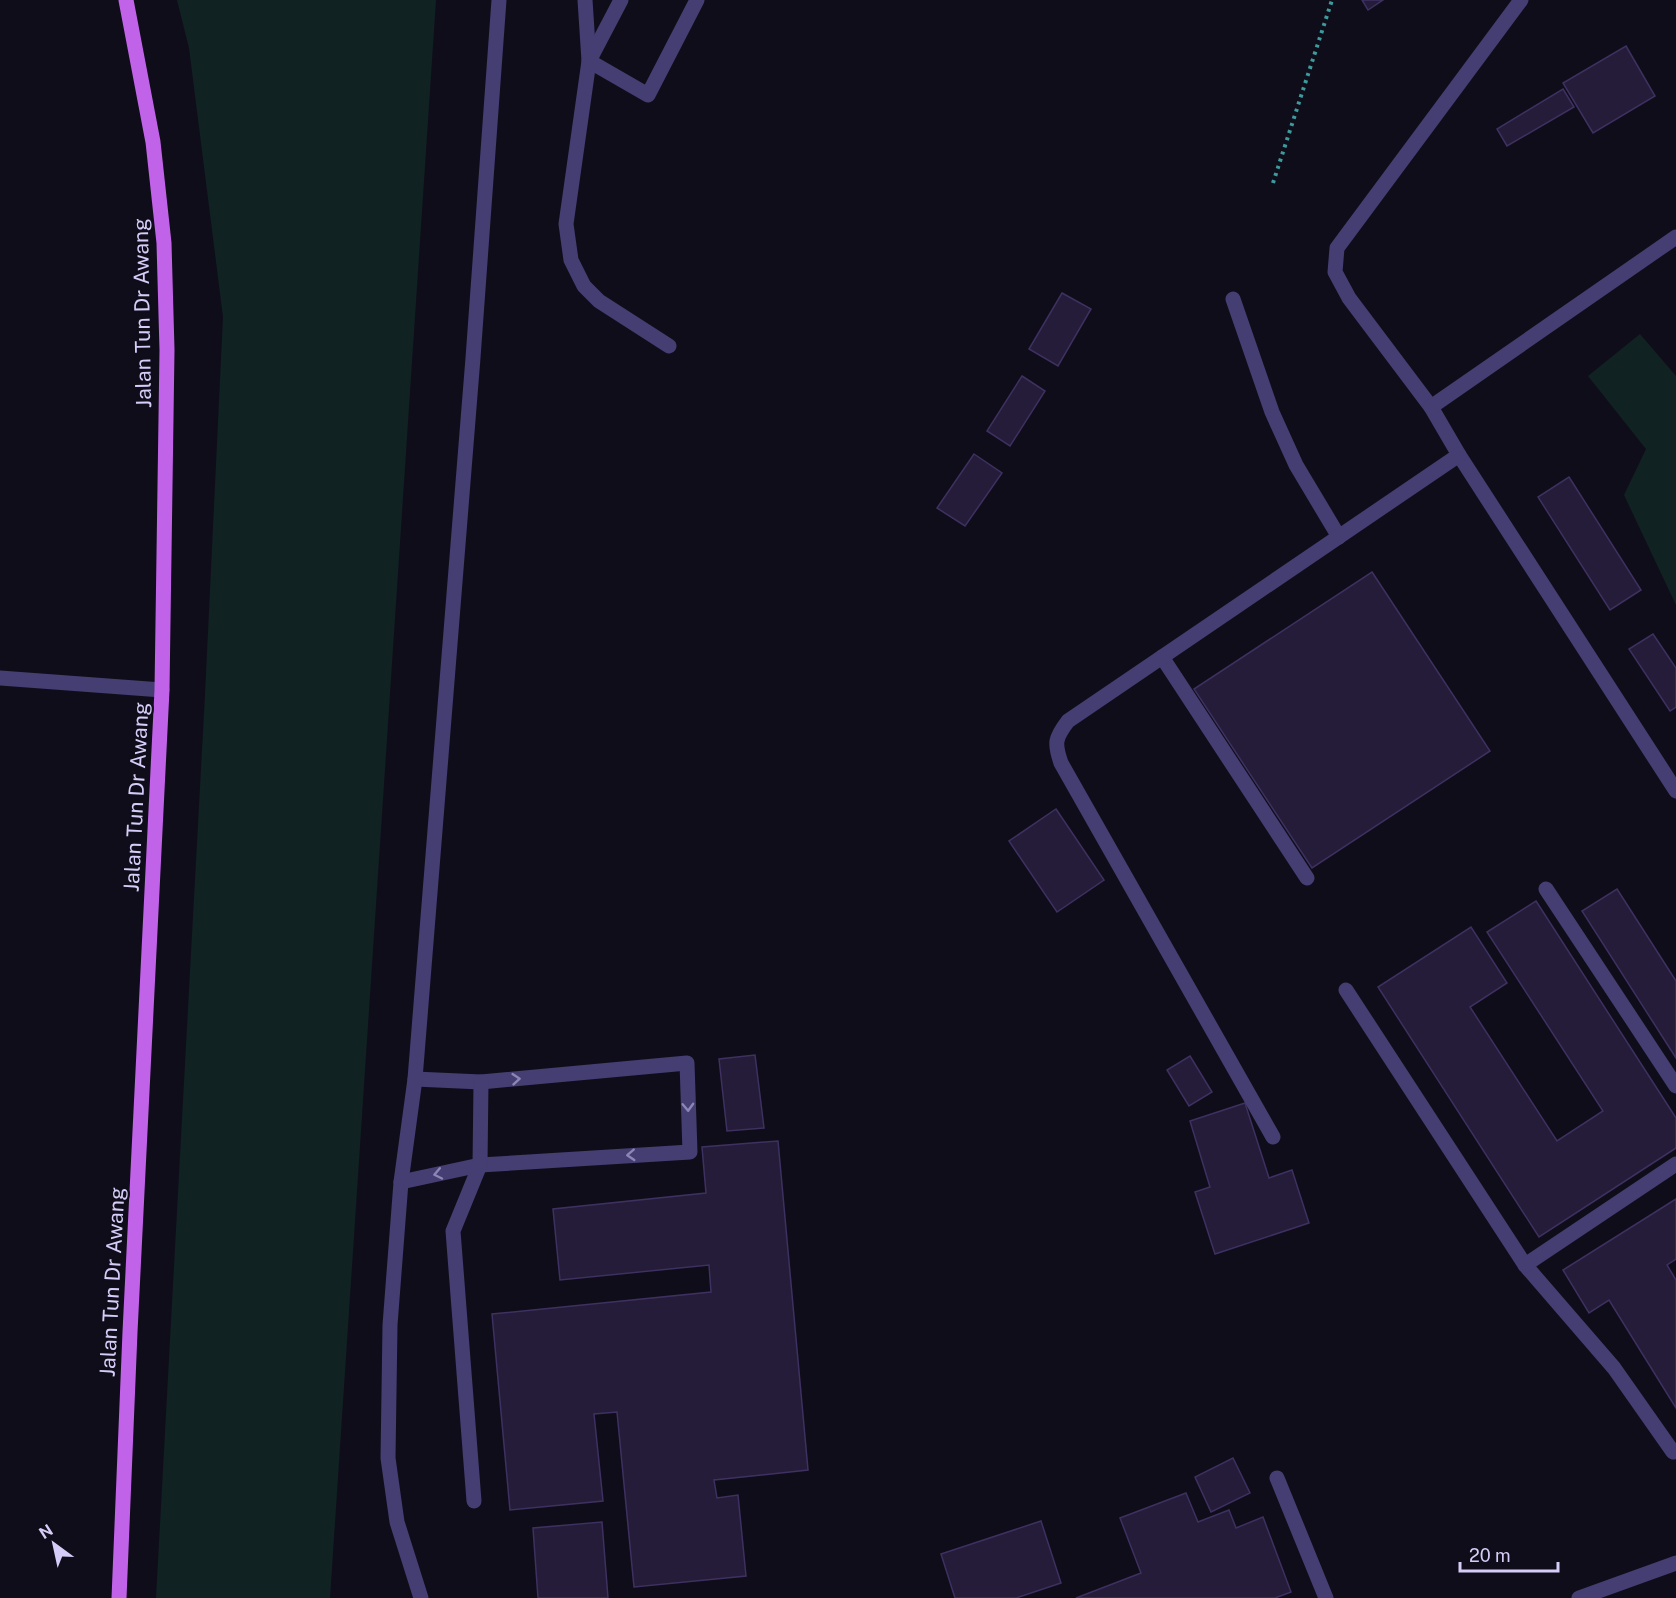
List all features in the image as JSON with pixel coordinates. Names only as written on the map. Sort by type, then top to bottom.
[{"type":"main road","name":"Jalan Tun Dr Awang","points":[[119,1598],[162,690],[167,350],[165,243],[153,142],[126,0]]},
{"type":"street","points":[[421,1598],[397,1522],[388,1458],[390,1325],[401,1182],[415,1079],[499,0]]},
{"type":"street","points":[[585,0],[589,61],[566,224],[570,261],[584,286],[599,301],[669,346]]},
{"type":"street","points":[[589,61],[621,0]]},
{"type":"street","points":[[589,61],[648,95],[697,0]]},
{"type":"street","points":[[1521,0],[1336,248],[1335,272],[1349,298],[1431,407],[1459,455],[1676,791]]},
{"type":"street","points":[[1431,407],[1676,237]]},
{"type":"street","points":[[1233,298],[1272,412],[1296,465],[1339,537]]},
{"type":"street","points":[[1272,1137],[1061,763],[1056,749],[1057,735],[1068,721],[1459,455]]},
{"type":"street","points":[[1162,657],[1307,878]]},
{"type":"street","points":[[0,678],[162,690]]},
{"type":"street","points":[[1546,889],[1676,1086]]},
{"type":"street","points":[[1346,990],[1525,1265],[1614,1368],[1673,1452]]},
{"type":"street","points":[[401,1182],[480,1165],[690,1152],[687,1063],[481,1082],[415,1079]]},
{"type":"street","points":[[474,1501],[453,1231],[480,1165],[481,1082]]},
{"type":"street","points":[[1525,1265],[1676,1164]]},
{"type":"street","points":[[1277,1478],[1326,1598]]},
{"type":"street","points":[[1579,1598],[1676,1563]]},
{"type":"path","points":[[1273,183],[1332,0]]},
{"type":"shaded area","points":[[177,0],[436,0],[330,1598],[156,1598],[223,317],[189,48]]},
{"type":"shaded area","points":[[1640,334],[1676,376],[1676,605],[1624,495],[1646,449],[1588,376]]},
{"type":"building","points":[[1362,0],[1383,0],[1368,10]]},
{"type":"building","points":[[1626,46],[1655,96],[1593,133],[1563,83]]},
{"type":"building","points":[[1563,89],[1574,107],[1507,146],[1497,129]]},
{"type":"building","points":[[1062,293],[1091,309],[1058,366],[1029,349]]},
{"type":"building","points":[[1022,376],[1045,391],[1010,446],[987,431]]},
{"type":"building","points":[[974,454],[1002,473],[965,526],[937,508]]},
{"type":"building","points":[[1569,477],[1641,590],[1610,610],[1538,497]]},
{"type":"building","points":[[1372,572],[1490,751],[1312,868],[1194,689]]},
{"type":"building","points":[[1653,634],[1676,668],[1676,707],[1670,711],[1629,649]]},
{"type":"building","points":[[1056,809],[1104,880],[1057,912],[1009,841]]},
{"type":"building","points":[[1617,889],[1676,981],[1676,1058],[1582,911]]},
{"type":"building","points":[[1536,901],[1676,1118],[1676,1148],[1539,1237],[1378,987],[1471,927],[1507,983],[1470,1007],[1557,1141],[1603,1111],[1487,932]]},
{"type":"building","points":[[755,1055],[764,1128],[727,1131],[719,1059]]},
{"type":"building","points":[[1190,1056],[1212,1092],[1189,1106],[1167,1070]]},
{"type":"building","points":[[1245,1103],[1269,1178],[1292,1170],[1309,1223],[1215,1254],[1195,1192],[1210,1187],[1190,1121]]},
{"type":"building","points":[[778,1141],[808,1470],[714,1480],[717,1498],[738,1495],[746,1576],[634,1587],[617,1412],[594,1414],[603,1501],[510,1510],[492,1314],[711,1292],[709,1265],[560,1280],[553,1209],[706,1193],[702,1147]]},
{"type":"building","points":[[1676,1199],[1676,1259],[1667,1265],[1676,1280],[1676,1408],[1609,1300],[1589,1313],[1563,1270]]},
{"type":"building","points":[[1233,1458],[1250,1493],[1211,1512],[1195,1477]]},
{"type":"building","points":[[1186,1493],[1198,1522],[1229,1510],[1236,1528],[1263,1517],[1291,1592],[1275,1598],[1076,1598],[1141,1573],[1120,1518]]},
{"type":"building","points":[[1041,1521],[1061,1583],[1016,1598],[955,1598],[941,1554]]},
{"type":"building","points":[[602,1522],[608,1598],[538,1598],[533,1528]]}]
